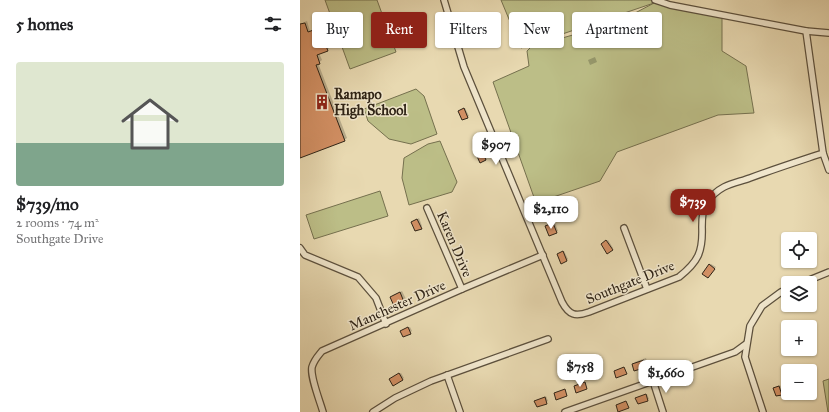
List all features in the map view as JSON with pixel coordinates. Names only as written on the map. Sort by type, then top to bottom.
[{"type":"street","points":[[444,0],[464,67],[543,256]]},
{"type":"street","points":[[654,0],[670,5],[806,31],[829,32]]},
{"type":"street","points":[[806,31],[823,153],[829,170]]},
{"type":"street","name":"Southgate Drive","points":[[543,256],[566,310],[573,314],[581,315],[679,277],[688,270],[697,260],[701,246],[702,217],[706,204],[723,188],[776,168],[823,153]]},
{"type":"street","name":"Karen Drive","points":[[427,208],[462,289]]},
{"type":"street","points":[[624,228],[647,289]]},
{"type":"street","points":[[300,248],[305,255],[358,277],[376,298],[386,324]]},
{"type":"street","name":"Manchester Drive","points":[[323,412],[312,375],[312,367],[316,358],[322,351],[386,324],[462,289],[543,256]]},
{"type":"street","points":[[817,277],[829,272]]},
{"type":"street","points":[[762,412],[745,357],[746,344],[750,326],[762,306],[781,292]]},
{"type":"street","points":[[373,412],[395,398],[431,381],[548,339]]},
{"type":"street","points":[[565,412],[735,352],[746,344]]},
{"type":"street","points":[[447,375],[460,412]]},
{"type":"street","points":[[653,381],[663,412]]},
{"type":"green space","points":[[325,0],[377,0],[381,12],[371,12],[371,48],[395,48],[396,52],[350,69],[342,48],[363,48],[363,12],[329,12]]},
{"type":"green space","points":[[501,0],[655,0],[722,15],[722,51],[746,66],[754,113],[718,115],[617,152],[600,181],[536,203],[493,82],[529,66],[527,51],[530,48],[564,48],[564,38],[572,35],[572,48],[662,48],[662,12],[637,12],[654,3],[627,12],[572,12],[572,31],[564,33],[564,12],[509,12],[509,19]]},
{"type":"green space","points":[[416,89],[424,96],[437,134],[411,144],[389,139],[368,121],[364,109]]},
{"type":"green space","points":[[440,141],[457,182],[452,192],[409,205],[402,178],[404,158],[428,144]]},
{"type":"green space","points":[[380,191],[388,216],[314,239],[306,215]]},
{"type":"green space","points":[[829,379],[829,412],[828,412],[823,381]]},
{"type":"building","name":"Ramapo High School","points":[[305,23],[308,32],[312,31],[312,48],[327,48],[328,51],[317,55],[320,64],[316,65],[345,141],[300,158],[300,24]]},
{"type":"building","points":[[464,108],[468,118],[462,120],[458,111]]},
{"type":"building","points":[[482,151],[486,160],[480,163],[476,154]]},
{"type":"building","points":[[417,219],[422,229],[415,231],[411,222]]},
{"type":"building","points":[[553,223],[557,233],[549,236],[545,226]]},
{"type":"building","points":[[606,240],[613,250],[607,254],[601,244]]},
{"type":"building","points":[[563,251],[567,261],[561,264],[557,254]]},
{"type":"building","points":[[709,264],[715,269],[708,278],[702,274]]},
{"type":"building","points":[[400,292],[404,302],[394,306],[390,297]]},
{"type":"building","points":[[408,327],[411,334],[403,337],[400,331]]},
{"type":"building","points":[[644,360],[647,367],[634,371],[632,364]]},
{"type":"building","points":[[624,367],[627,374],[616,378],[614,371]]},
{"type":"building","points":[[399,373],[403,380],[393,386],[389,379]]},
{"type":"building","points":[[585,382],[587,389],[576,393],[574,386]]},
{"type":"building","points":[[779,386],[781,395],[776,396],[773,388]]},
{"type":"building","points":[[565,389],[567,396],[556,400],[554,393]]},
{"type":"building","points":[[646,394],[648,401],[638,404],[635,398]]},
{"type":"building","points":[[545,397],[547,404],[537,407],[534,401]]},
{"type":"building","points":[[626,401],[629,408],[618,412],[616,405]]},
{"type":"place","name":"Ramapo High School","points":[[322,102]]}]
